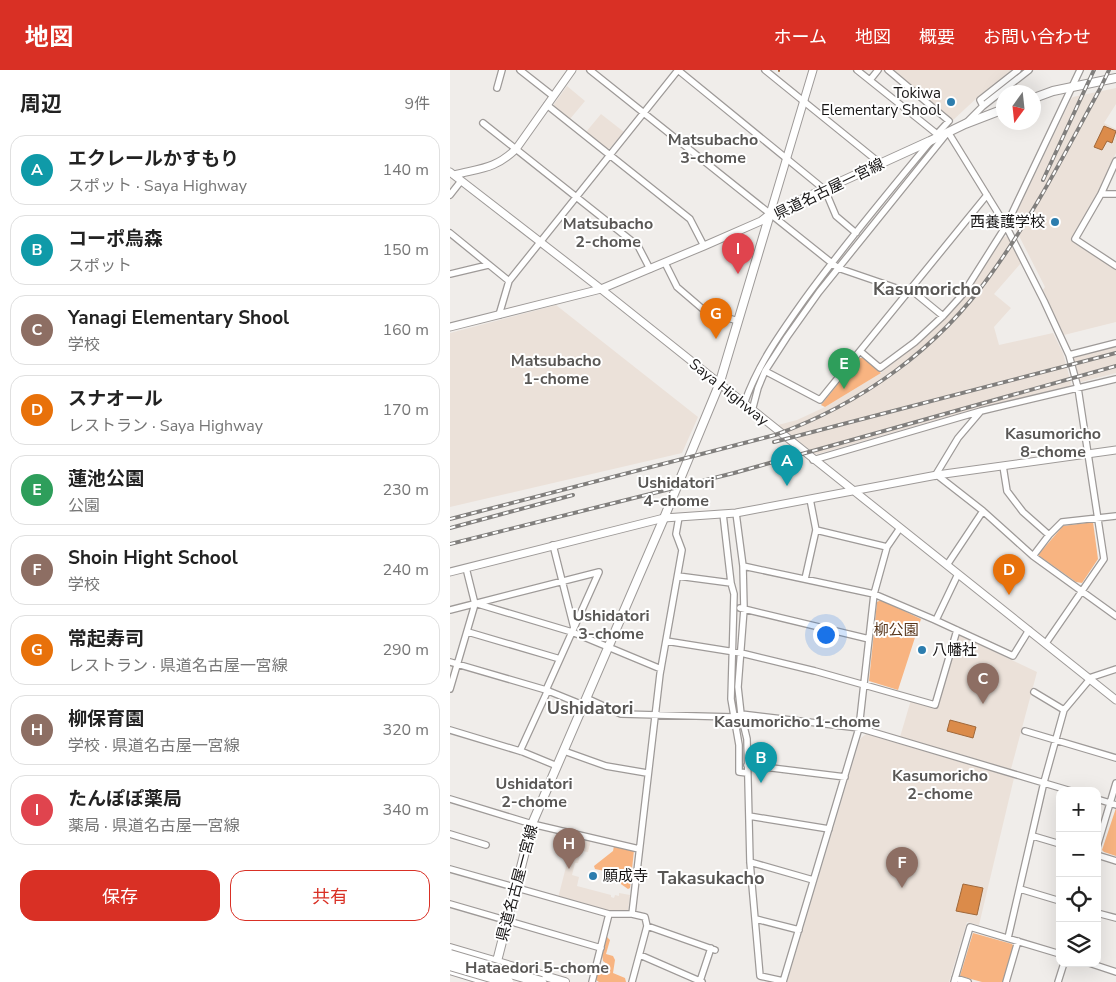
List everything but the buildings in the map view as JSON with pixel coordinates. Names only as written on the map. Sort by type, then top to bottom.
[{"type":"highway","points":[[450,955],[541,982]]},
{"type":"highway","points":[[450,965],[508,982]]},
{"type":"main road","points":[[1041,95],[1073,86],[1116,78]]},
{"type":"main road","name":"県道名古屋一宮線","points":[[490,982],[497,962],[532,824],[664,518],[719,385],[770,214],[930,141],[938,135],[996,113]]},
{"type":"main road","points":[[450,948],[566,982]]},
{"type":"main road","points":[[450,970],[490,982]]},
{"type":"street","points":[[497,88],[502,70]]},
{"type":"street","points":[[520,70],[553,96]]},
{"type":"street","points":[[452,174],[483,169],[497,164],[516,149],[572,70]]},
{"type":"street","points":[[590,70],[838,268],[909,290],[943,316]]},
{"type":"street","points":[[499,314],[509,281],[678,70],[825,190],[836,216],[856,233]]},
{"type":"street","points":[[765,70],[881,164]]},
{"type":"street","points":[[450,327],[601,289],[704,246],[770,214],[788,159],[813,70]]},
{"type":"street","points":[[857,70],[938,135],[949,121],[888,70]]},
{"type":"street","points":[[870,80],[878,70]]},
{"type":"street","points":[[983,106],[980,100],[1018,70]]},
{"type":"street","points":[[965,124],[983,106],[1029,70]]},
{"type":"street","points":[[860,351],[880,368],[915,342],[963,294],[1006,226],[1080,70]]},
{"type":"street","points":[[547,105],[690,219],[704,246]]},
{"type":"street","points":[[483,123],[638,246],[650,269]]},
{"type":"street","points":[[752,411],[765,371],[787,337],[838,268],[948,132],[1006,226],[1044,301],[1068,355],[1078,388],[1104,559],[1046,643]]},
{"type":"street","points":[[744,404],[750,385],[766,354],[831,263],[930,141]]},
{"type":"street","points":[[1116,161],[1101,194],[1075,239],[1116,266]]},
{"type":"street","name":"Saya Highway","points":[[452,174],[601,289],[1116,700]]},
{"type":"street","points":[[450,195],[461,181]]},
{"type":"street","points":[[1101,194],[1116,194]]},
{"type":"street","points":[[765,371],[820,400],[987,195]]},
{"type":"street","points":[[450,234],[509,281]]},
{"type":"street","points":[[665,263],[677,287],[705,311],[738,321]]},
{"type":"street","points":[[450,274],[488,265]]},
{"type":"street","points":[[1068,355],[1116,343]]},
{"type":"street","points":[[813,460],[981,411],[1116,379]]},
{"type":"street","points":[[936,476],[958,438],[981,411]]},
{"type":"street","points":[[450,572],[664,518],[736,513],[936,476],[1116,450]]},
{"type":"street","points":[[1003,466],[1007,491],[1023,512],[1049,535]]},
{"type":"street","points":[[936,476],[983,511],[1033,556],[1116,616]]},
{"type":"street","points":[[804,579],[816,530],[810,499]]},
{"type":"street","points":[[947,566],[983,511]]},
{"type":"street","points":[[736,513],[743,566],[744,608],[738,687],[741,714],[747,739],[750,862],[760,976],[783,981],[859,728],[874,594],[887,547],[900,528]]},
{"type":"street","points":[[723,514],[735,608],[730,699],[739,744],[740,772],[748,772]]},
{"type":"street","points":[[1033,556],[1062,522],[1116,516]]},
{"type":"street","points":[[632,914],[647,773],[661,669],[682,550],[676,534],[679,517]]},
{"type":"street","points":[[816,530],[887,547]]},
{"type":"street","points":[[553,545],[573,630]]},
{"type":"street","points":[[743,566],[874,594],[936,620],[1013,656],[1029,630]]},
{"type":"street","points":[[450,689],[476,604],[466,568]]},
{"type":"street","points":[[450,610],[599,572],[520,751]]},
{"type":"street","points":[[936,620],[958,574]]},
{"type":"street","points":[[678,576],[731,583]]},
{"type":"street","points":[[476,604],[573,630],[661,669]]},
{"type":"street","points":[[735,608],[744,608],[869,639]]},
{"type":"street","points":[[666,641],[741,653],[935,705],[957,630]]},
{"type":"street","points":[[468,632],[560,659]]},
{"type":"street","points":[[450,662],[621,714],[733,716],[741,714],[859,728],[1059,787]]},
{"type":"street","points":[[1008,938],[1044,782],[1064,710],[1089,679],[1116,669]]},
{"type":"street","points":[[1034,692],[1064,710]]},
{"type":"street","points":[[450,730],[520,751],[557,766]]},
{"type":"street","points":[[1025,731],[1116,758]]},
{"type":"street","points":[[564,750],[606,766],[647,773]]},
{"type":"street","points":[[747,765],[845,777]]},
{"type":"street","points":[[1101,837],[1113,804],[1116,783]]},
{"type":"street","points":[[450,800],[532,824],[639,849]]},
{"type":"street","points":[[1101,800],[1113,804]]},
{"type":"street","points":[[749,816],[829,829]]},
{"type":"street","points":[[450,834],[486,845]]},
{"type":"street","points":[[1033,836],[1056,843]]},
{"type":"street","points":[[1101,857],[1116,861]]},
{"type":"street","points":[[750,862],[813,880]]},
{"type":"street","points":[[450,869],[609,914],[632,914],[645,917],[647,926],[632,982]]},
{"type":"street","points":[[1020,889],[1056,900]]},
{"type":"street","points":[[450,904],[600,948]]},
{"type":"street","points":[[1101,913],[1116,918]]},
{"type":"street","points":[[592,982],[609,914]]},
{"type":"street","points":[[756,920],[799,930]]},
{"type":"street","points":[[640,956],[701,982],[713,949],[647,926]]},
{"type":"street","points":[[968,982],[954,980],[970,927],[1056,953]]},
{"type":"street","points":[[1006,982],[1018,941]]},
{"type":"street","points":[[1058,982],[1063,967]]},
{"type":"street","points":[[1101,967],[1116,972]]},
{"type":"shaded area","name":"Tokiwa Elementary Shool","points":[[891,70],[1014,70],[980,95],[951,122]]},
{"type":"shaded area","points":[[567,86],[585,101],[570,119],[554,107],[554,104]]},
{"type":"shaded area","name":"西養護学校","points":[[1116,88],[1116,104],[1104,123],[1116,129],[1116,153],[1098,192],[1071,240],[1116,270],[1116,322],[1064,335],[1043,290],[1045,287],[1012,222],[1071,99]]},
{"type":"shaded area","points":[[601,114],[624,132],[607,149],[586,132]]},
{"type":"shaded area","points":[[1104,126],[1116,131],[1112,143],[1107,141],[1102,150],[1094,147]]},
{"type":"shaded area","points":[[1007,236],[1021,263],[994,294],[1011,308],[994,327],[999,345],[1053,333],[1063,353],[1071,383],[1070,386],[977,408],[818,454],[815,454],[778,425],[797,420],[825,407],[881,373],[919,342],[966,294],[1004,237]]},
{"type":"shaded area","points":[[556,305],[698,417],[682,453],[450,507],[450,333]]},
{"type":"shaded area","points":[[1116,347],[1116,373],[1079,381],[1073,358]]},
{"type":"shaded area","points":[[958,636],[1037,672],[1011,769],[900,737],[911,700],[937,708]]},
{"type":"shaded area","points":[[950,720],[976,727],[973,738],[947,731]]},
{"type":"shaded area","points":[[866,734],[1014,778],[979,925],[967,922],[949,982],[787,982],[860,739]]},
{"type":"shaded area","points":[[574,836],[591,840],[588,852],[581,851],[578,863],[575,863],[572,875],[579,877],[577,886],[611,895],[614,898],[615,895],[619,896],[619,893],[630,895],[628,911],[619,913],[607,911],[558,898]]},
{"type":"shaded area","points":[[963,884],[983,888],[977,915],[956,911]]},
{"type":"green space","points":[[859,358],[864,358],[881,373],[825,407],[821,405]]},
{"type":"green space","points":[[1093,522],[1098,559],[1082,583],[1076,582],[1038,555],[1063,526]]},
{"type":"green space","name":"柳公園","points":[[881,600],[921,619],[898,690],[869,681],[877,602]]},
{"type":"green space","points":[[1116,808],[1116,856],[1102,850]]},
{"type":"green space","points":[[614,846],[634,850],[630,888],[628,889],[618,882],[614,873],[595,869],[594,866],[613,851]]},
{"type":"green space","points":[[973,933],[1012,944],[1014,947],[1004,982],[982,982],[960,976]]},
{"type":"green space","points":[[607,937],[610,940],[606,954],[613,956],[615,960],[613,973],[625,978],[626,982],[599,982],[596,980],[598,969],[605,969],[607,964],[603,961],[602,954]]},
{"type":"waterway","points":[[984,100],[1024,70]]},
{"type":"railway","points":[[1043,180],[1094,70]]},
{"type":"railway","points":[[450,519],[775,435],[838,407],[895,371],[922,350],[947,326],[991,274],[1049,183],[1109,70]]},
{"type":"railway","points":[[774,442],[1116,353]]},
{"type":"railway","points":[[450,544],[734,473],[1116,366]]},
{"type":"railway","points":[[450,528],[573,495]]},
{"type":"place","name":"Tokiwa Elementary Shool","points":[[951,102]]},
{"type":"place","name":"西養護学校","points":[[1055,222]]},
{"type":"place","name":"たんぽぽ薬局","points":[[738,274]]},
{"type":"place","name":"常起寿司","points":[[716,339]]},
{"type":"place","name":"蓮池公園","points":[[844,389]]},
{"type":"place","name":"エクレールかすもり","points":[[787,486]]},
{"type":"place","name":"スナオール","points":[[1009,595]]},
{"type":"place","name":"八幡社","points":[[922,650]]},
{"type":"place","name":"Yanagi Elementary Shool","points":[[983,704]]},
{"type":"place","name":"コーポ烏森","points":[[761,783]]},
{"type":"place","name":"柳保育園","points":[[569,869]]},
{"type":"place","name":"願成寺","points":[[593,876]]},
{"type":"place","name":"Shoin Hight School","points":[[902,888]]},
{"type":"district","name":"Matsubacho 3-chome","points":[[713,149]]},
{"type":"district","name":"Matsubacho 2-chome","points":[[608,233]]},
{"type":"district","name":"Kasumoricho","points":[[927,289]]},
{"type":"district","name":"Matsubacho 1-chome","points":[[556,370]]},
{"type":"district","name":"Kasumoricho 8-chome","points":[[1053,443]]},
{"type":"district","name":"Ushidatori 4-chome","points":[[676,492]]},
{"type":"district","name":"Ushidatori 3-chome","points":[[611,625]]},
{"type":"district","name":"Ushidatori","points":[[590,708]]},
{"type":"district","name":"Kasumoricho 1-chome","points":[[797,722]]},
{"type":"district","name":"Kasumoricho 2-chome","points":[[940,785]]},
{"type":"district","name":"Ushidatori 2-chome","points":[[534,793]]},
{"type":"district","name":"Takasukacho","points":[[711,878]]},
{"type":"district","name":"Hataedori 5-chome","points":[[537,968]]}]
